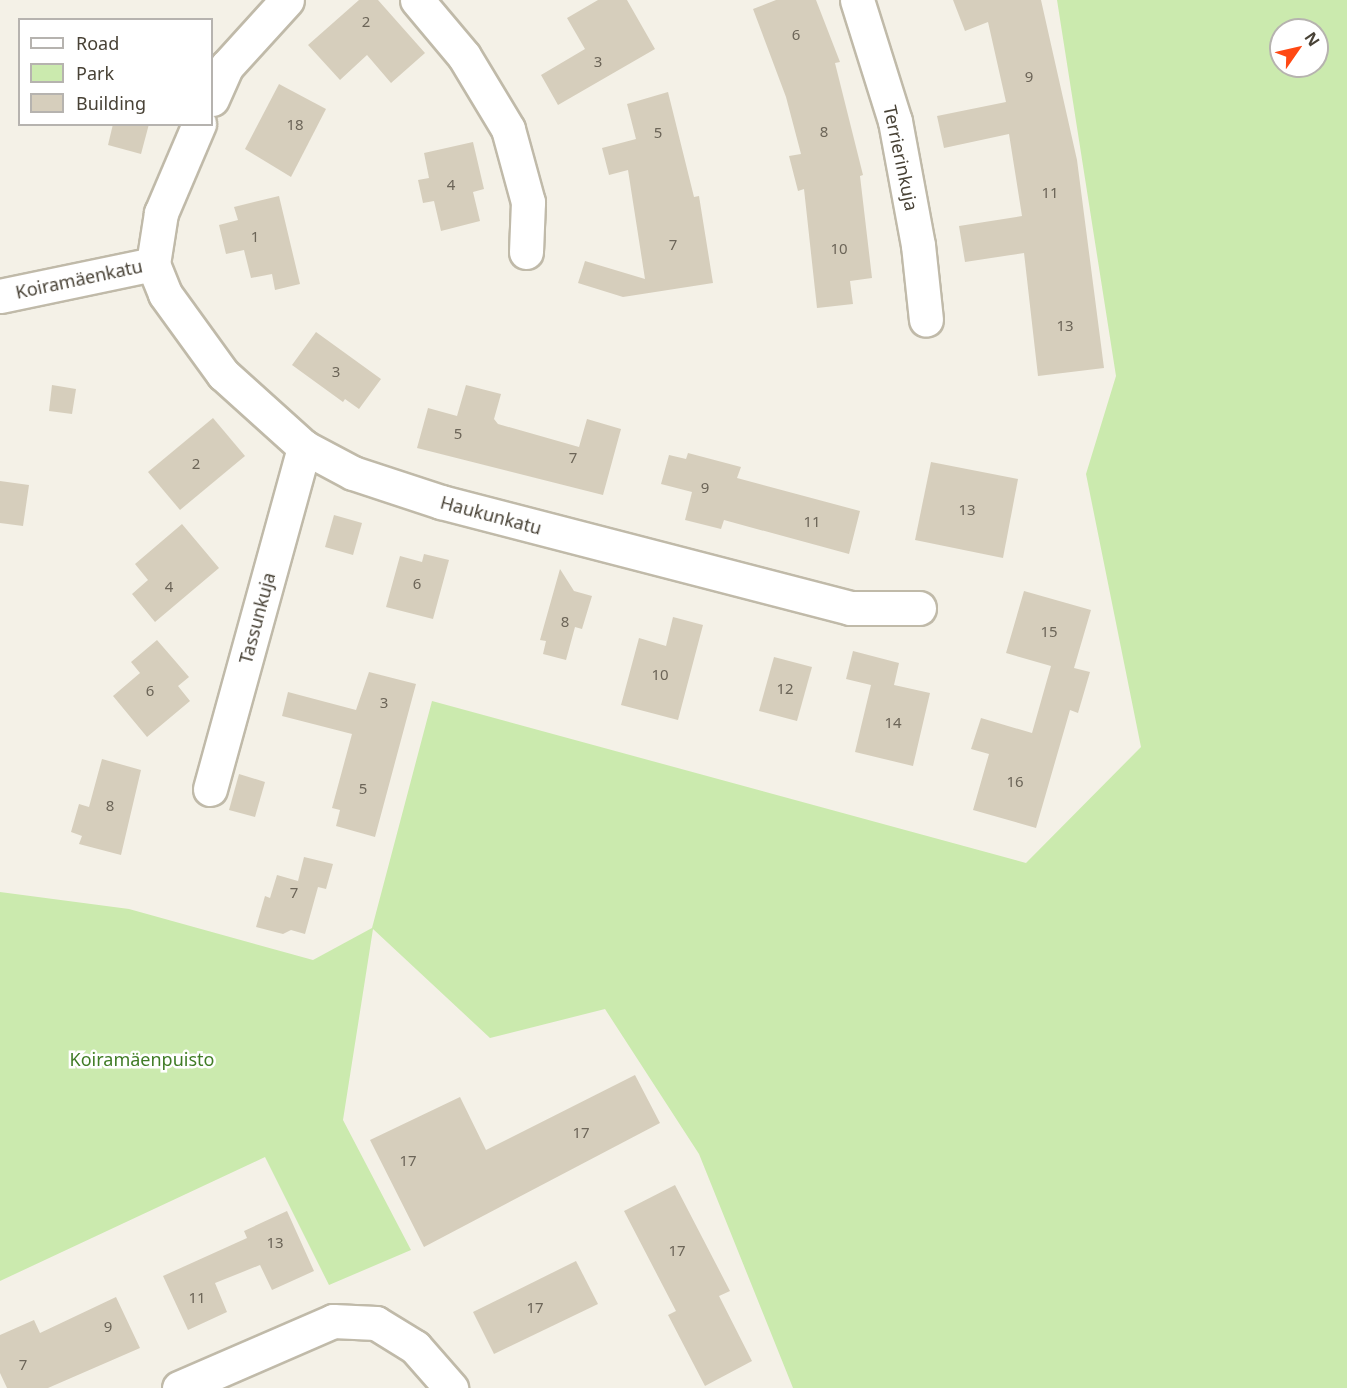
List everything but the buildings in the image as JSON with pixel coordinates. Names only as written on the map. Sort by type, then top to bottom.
[{"type":"street","points":[[213,97],[227,66],[287,0]]},
{"type":"street","points":[[417,0],[464,56],[508,129],[528,202],[530,227],[526,252]]},
{"type":"street","name":"Terrierinkuja","points":[[857,0],[895,121],[918,245],[926,320]]},
{"type":"street","name":"Koiramäenkatu","points":[[0,296],[153,264],[161,213],[198,126]]},
{"type":"street","name":"Haukunkatu","points":[[153,264],[165,294],[216,366],[251,403],[304,447],[380,484],[849,608],[870,611],[919,608]]},
{"type":"street","name":"Tassunkuja","points":[[210,789],[304,447]]},
{"type":"street","points":[[179,1388],[333,1321],[376,1323],[415,1347],[451,1388]]},
{"type":"green space","name":"Koiramäenpuisto","points":[[1057,0],[1347,0],[1347,1388],[793,1388],[699,1154],[605,1009],[490,1038],[373,929],[343,1120],[411,1250],[329,1285],[265,1157],[0,1281],[0,892],[129,909],[313,960],[372,928],[432,701],[1026,863],[1141,747],[1086,474],[1116,376]]}]
